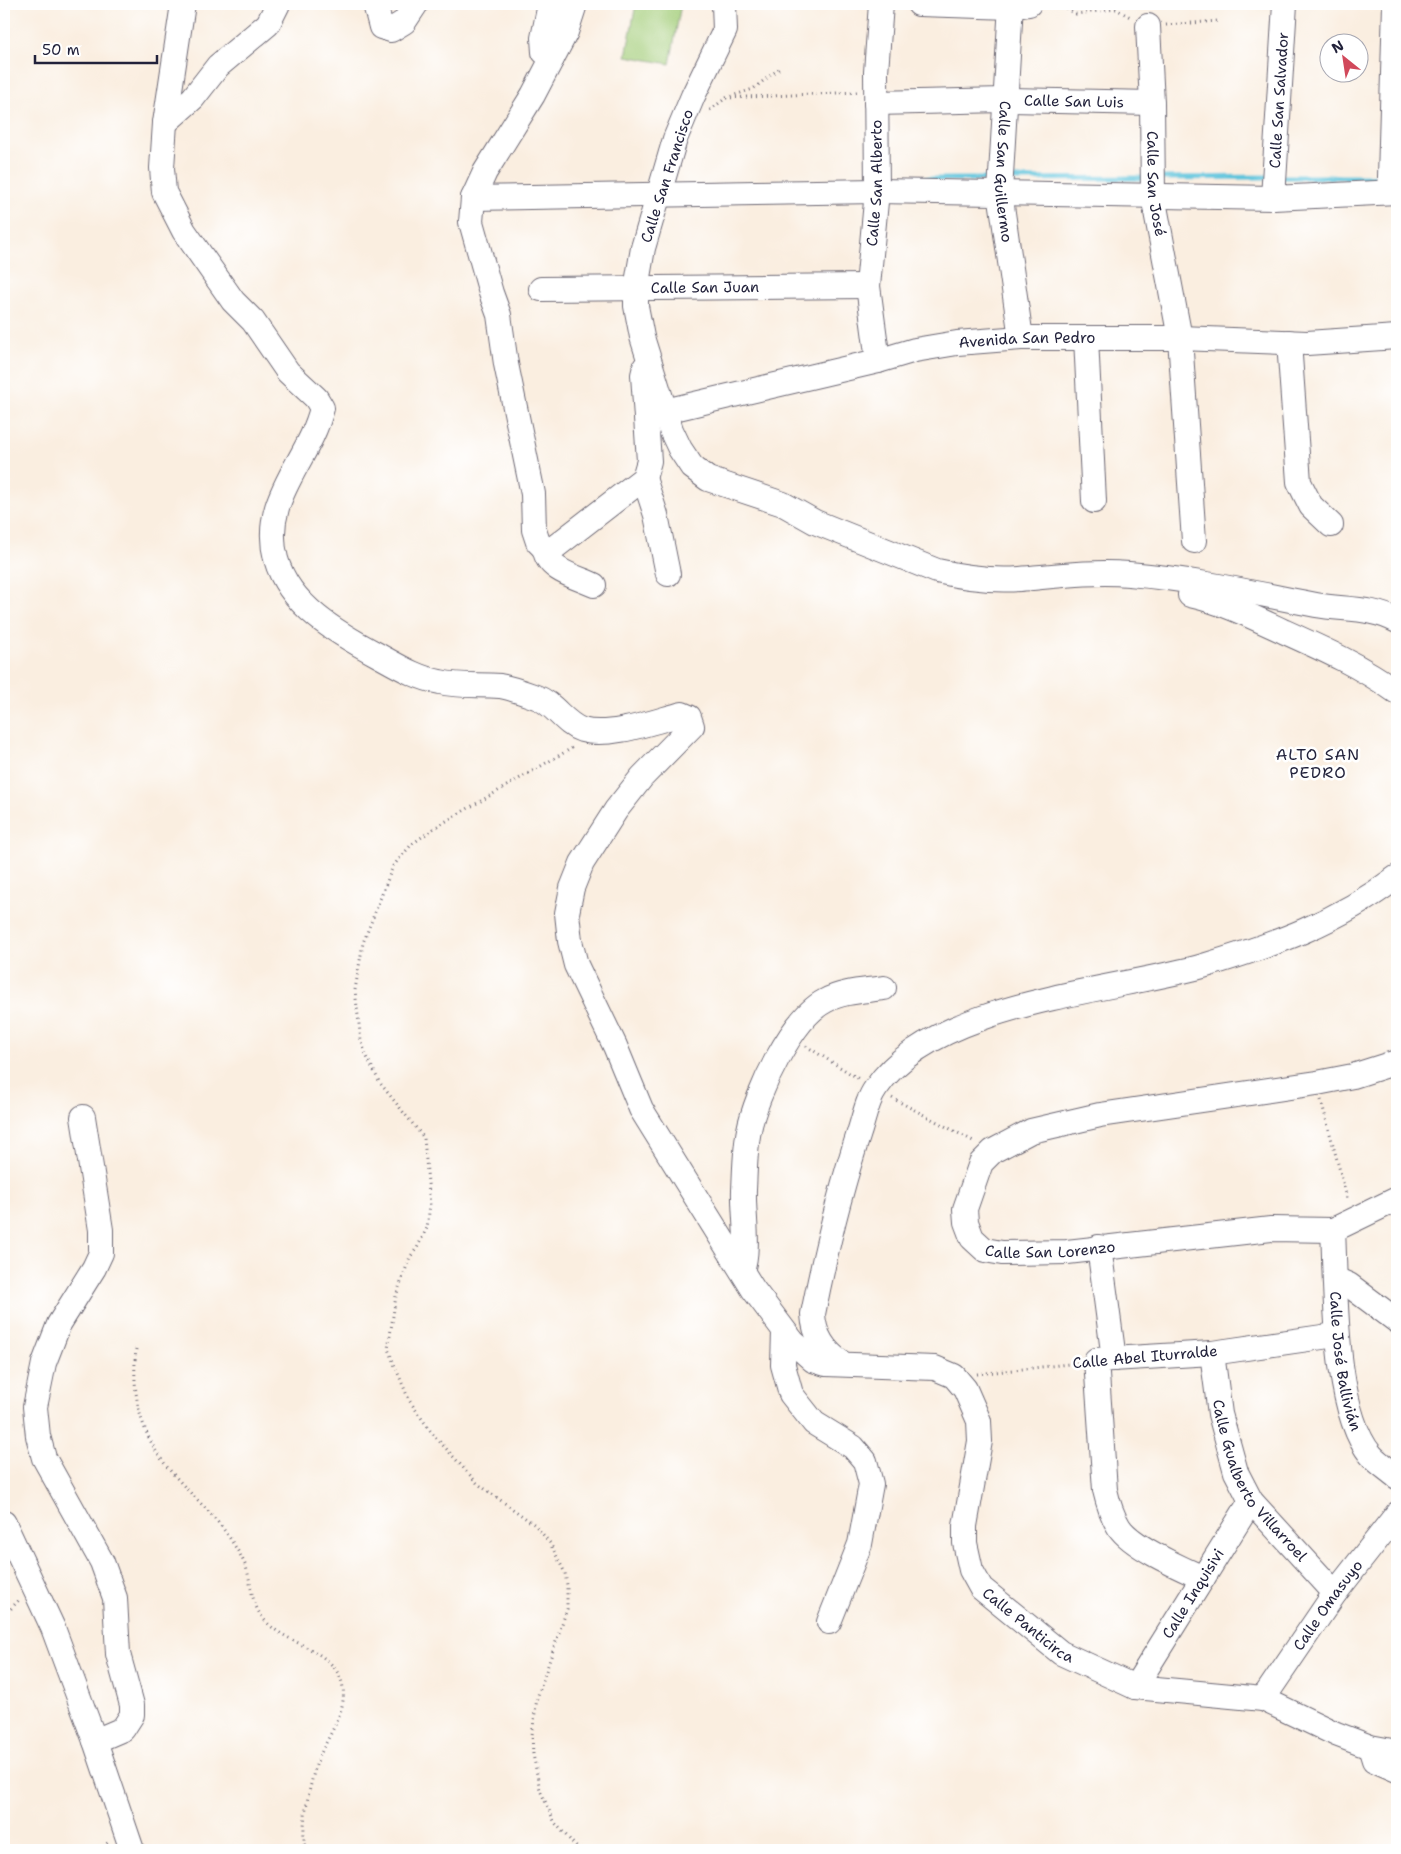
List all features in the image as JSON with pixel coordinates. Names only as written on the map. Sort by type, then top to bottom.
[{"type":"street","points":[[183,4],[165,123],[162,168],[164,192],[184,231],[233,301],[252,321],[288,372],[316,398],[322,408],[317,429],[277,504],[273,528],[276,560],[288,582],[319,620],[337,634],[413,674],[440,682],[501,686],[539,698],[582,730],[624,729],[682,714],[689,717],[692,726],[642,777],[603,827],[582,863],[572,888],[567,913],[570,940],[576,965],[615,1046],[641,1109],[742,1270],[784,1332],[813,1360],[826,1364],[935,1368],[954,1376]]},
{"type":"street","points":[[165,123],[192,98],[218,66],[268,24],[278,4]]},
{"type":"street","points":[[375,4],[381,27],[391,30],[404,22],[416,4]]},
{"type":"street","points":[[550,4],[544,52],[552,59]]},
{"type":"street","points":[[575,4],[566,32],[534,95],[485,172],[473,198],[471,222],[499,315],[506,364],[533,494],[534,530],[538,542],[545,549],[552,565],[594,585]]},
{"type":"street","name":"Calle San Francisco","points":[[724,4],[725,30],[693,96],[675,139],[643,248],[636,289],[637,314],[665,411],[680,449],[692,467],[708,480],[783,504],[815,522],[937,572],[957,576],[1018,579],[1059,574],[1128,574],[1198,583],[1339,609],[1368,611],[1397,620]]},
{"type":"street","name":"Calle San Alberto","points":[[878,361],[868,286],[877,191],[876,97],[881,4]]},
{"type":"street","points":[[918,4],[1017,5]]},
{"type":"street","name":"Calle San Salvador","points":[[1272,198],[1285,4]]},
{"type":"street","points":[[473,198],[877,191],[1272,198],[1397,192],[1390,177],[1395,4]]},
{"type":"street","name":"Calle San Guillermo","points":[[1017,5],[1004,100],[1000,192],[1021,338]]},
{"type":"street","name":"Calle San José","points":[[1148,26],[1152,102],[1153,196],[1180,338],[1194,541]]},
{"type":"street","name":"Calle San Luis","points":[[876,97],[1152,102]]},
{"type":"street","name":"Calle San Juan","points":[[541,289],[868,286]]},
{"type":"street","name":"Avenida San Pedro","points":[[665,411],[878,361],[915,350],[956,343],[1021,338],[1180,338],[1289,342],[1397,337]]},
{"type":"street","points":[[1086,338],[1094,501]]},
{"type":"street","points":[[1289,342],[1298,482],[1311,506],[1331,525]]},
{"type":"street","points":[[649,359],[643,375],[649,461],[644,478],[656,516],[668,574]]},
{"type":"street","points":[[545,549],[551,550],[644,478]]},
{"type":"street","points":[[1128,574],[1135,580],[1209,599],[1252,617],[1355,664],[1397,692]]},
{"type":"street","points":[[842,1364],[830,1355],[820,1340],[814,1327],[814,1314],[850,1159],[875,1089],[890,1070],[923,1044],[1000,1012],[1201,966],[1256,950],[1329,922],[1372,897],[1397,877]]},
{"type":"street","points":[[742,1270],[745,1258],[744,1191],[748,1131],[767,1079],[800,1023],[815,1007],[838,995],[884,988]]},
{"type":"street","name":"Calle San Lorenzo","points":[[1397,1062],[1353,1076],[1317,1084],[1110,1114],[1031,1131],[993,1151],[981,1163],[965,1210],[966,1222],[972,1238],[985,1250],[1002,1253],[1067,1252],[1271,1229],[1343,1224],[1397,1199]]},
{"type":"street","points":[[83,1117],[101,1230],[101,1253],[94,1268],[59,1324],[44,1363],[35,1407],[38,1436],[44,1458],[102,1562],[115,1598],[118,1654],[132,1705],[132,1715],[124,1729],[95,1741]]},
{"type":"street","name":"Calle José Ballivián","points":[[1343,1224],[1335,1279],[1336,1335],[1349,1403],[1358,1433],[1371,1455],[1397,1477]]},
{"type":"street","points":[[1099,1247],[1105,1360],[1105,1490],[1109,1507],[1120,1529],[1137,1542],[1164,1559],[1203,1578]]},
{"type":"street","points":[[1335,1279],[1349,1285],[1397,1321]]},
{"type":"street","points":[[784,1332],[783,1365],[791,1394],[814,1423],[853,1447],[865,1461],[871,1484],[860,1544],[828,1622]]},
{"type":"street","name":"Calle Abel Iturralde","points":[[1105,1360],[1212,1353],[1336,1335]]},
{"type":"street","name":"Calle Gualberto Villarroel","points":[[1212,1353],[1226,1445],[1236,1472],[1251,1501],[1335,1593]]},
{"type":"street","name":"Calle Panticirca","points":[[954,1376],[965,1389],[979,1421],[980,1441],[965,1526],[965,1543],[971,1570],[978,1582],[1004,1609],[1034,1629],[1061,1653],[1135,1687],[1263,1700],[1336,1734],[1370,1747],[1397,1752]]},
{"type":"street","name":"Calle Inquisivi","points":[[1135,1687],[1251,1501]]},
{"type":"street","name":"Calle Omasuyo","points":[[1263,1700],[1335,1593],[1397,1514]]},
{"type":"street","points":[[4,1523],[53,1628],[95,1741],[132,1850]]},
{"type":"street","points":[[1370,1747],[1374,1760],[1397,1770]]},
{"type":"path","points":[[708,113],[726,98],[753,88],[780,68]]},
{"type":"path","points":[[726,98],[876,97]]},
{"type":"path","points":[[579,1850],[555,1823],[540,1790],[532,1745],[537,1698],[567,1609],[568,1585],[565,1573],[550,1543],[535,1526],[478,1484],[431,1432],[405,1392],[388,1349],[396,1296],[410,1257],[427,1228],[430,1205],[424,1138],[380,1083],[367,1057],[361,1040],[355,990],[363,943],[393,866],[412,844],[436,827],[574,746],[582,730]]},
{"type":"path","points":[[1317,1084],[1343,1224]]},
{"type":"path","points":[[136,1349],[133,1376],[137,1408],[143,1426],[161,1459],[215,1518],[229,1537],[246,1568],[251,1595],[262,1617],[276,1632],[329,1662],[343,1684],[344,1702],[316,1767],[305,1812],[303,1836],[305,1850]]},
{"type":"path","name":"Calle Abel Iturralde","points":[[954,1376],[1105,1360]]},
{"type":"green space","points":[[636,4],[681,4],[670,64],[626,56]]},
{"type":"waterway","points":[[1158,178],[1267,177]]},
{"type":"waterway","points":[[1281,177],[1385,177]]},
{"type":"waterway","points":[[1006,179],[1147,178]]},
{"type":"waterway","points":[[883,179],[995,179]]},
{"type":"district","name":"ALTO SAN PEDRO","points":[[1318,763]]}]
